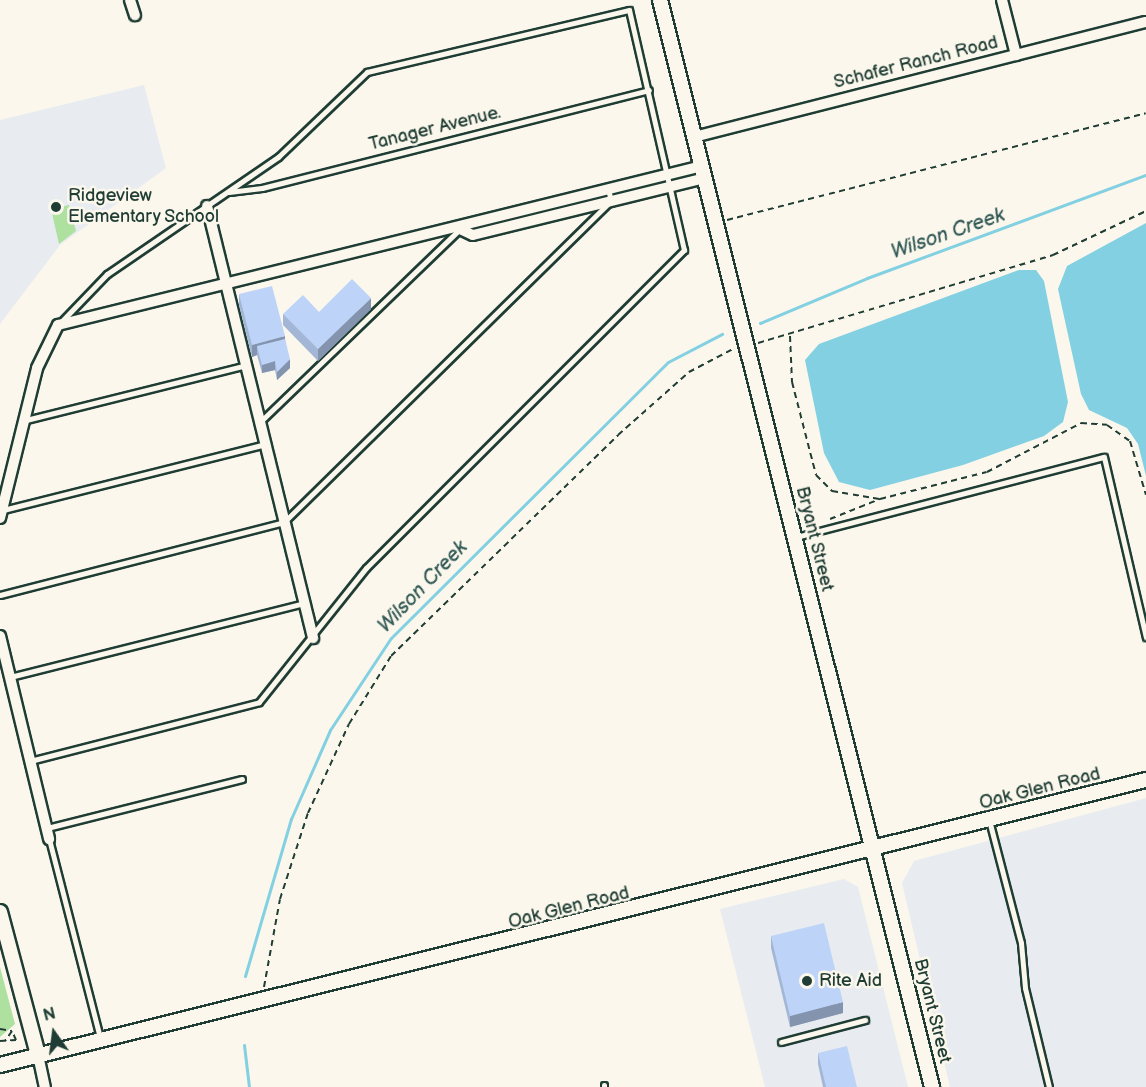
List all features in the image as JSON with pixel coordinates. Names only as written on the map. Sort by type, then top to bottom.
[{"type":"main road","name":"Bryant Street","points":[[660,0],[932,1087]]},
{"type":"main road","name":"Oak Glen Road","points":[[0,1065],[262,1002],[1146,780]]},
{"type":"main road","points":[[0,912],[38,1055]]},
{"type":"street","points":[[130,0],[135,15]]},
{"type":"street","points":[[1002,0],[1016,55]]},
{"type":"street","name":"Schafer Ranch Road","points":[[694,137],[1146,22]]},
{"type":"street","points":[[1,514],[37,368],[58,325],[460,229],[669,174],[703,172]]},
{"type":"street","points":[[460,229],[473,235],[672,186],[703,172]]},
{"type":"street","points":[[207,206],[313,638]]},
{"type":"street","points":[[0,636],[48,834]]},
{"type":"street","points":[[38,1055],[45,1087]]},
{"type":"lane","points":[[30,761],[259,702],[313,638],[366,568],[684,250],[672,186],[629,10],[367,72],[278,158],[107,274],[58,325]]},
{"type":"lane","name":"Tanager Avenue.","points":[[227,192],[262,189],[649,90]]},
{"type":"lane","points":[[0,595],[284,522],[611,201],[608,189]]},
{"type":"lane","points":[[260,422],[460,229]]},
{"type":"lane","points":[[26,420],[246,365]]},
{"type":"lane","points":[[1,514],[265,444]]},
{"type":"lane","points":[[795,538],[1104,457],[1146,637]]},
{"type":"lane","points":[[10,677],[304,603]]},
{"type":"lane","points":[[100,1040],[48,834],[242,779]]},
{"type":"lane","points":[[989,820],[1021,944],[1025,988],[1049,1087]]},
{"type":"lane","points":[[781,1042],[865,1020]]},
{"type":"path","points":[[716,223],[1146,113]]},
{"type":"path","points":[[262,1002],[280,899],[308,813],[349,724],[391,656],[688,372],[747,345],[790,336],[1053,255],[1146,210]]},
{"type":"path","points":[[790,336],[792,382],[816,475],[832,491],[880,499]]},
{"type":"path","points":[[824,521],[880,499],[987,472],[1081,423],[1107,425],[1130,441],[1146,495]]},
{"type":"path","points":[[0,1029],[12,1031]]},
{"type":"path","points":[[5,1041],[12,1031]]},
{"type":"path","points":[[0,1041],[16,1040],[12,1031]]},
{"type":"shaded area","name":"Ridgeview Elementary School","points":[[144,85],[166,168],[60,245],[0,324],[0,120]]},
{"type":"shaded area","points":[[1146,798],[1146,1087],[950,1087],[902,883],[914,861]]},
{"type":"shaded area","points":[[844,879],[858,887],[908,1087],[765,1087],[720,909]]},
{"type":"green space","points":[[69,205],[76,231],[59,244],[51,209]]},
{"type":"green space","points":[[0,967],[15,1024],[0,1037]]},
{"type":"water","points":[[1146,223],[1146,476],[1138,444],[1127,428],[1089,410],[1081,394],[1058,289],[1067,266]]},
{"type":"water","points":[[1019,270],[1036,270],[1044,281],[1068,402],[1063,422],[1044,436],[963,465],[870,490],[839,482],[824,453],[805,360],[819,344]]},
{"type":"building","points":[[352,279],[371,298],[318,349],[283,314],[303,295],[319,312]]},
{"type":"building","points":[[272,286],[285,336],[252,345],[239,294]]},
{"type":"building","points":[[285,339],[290,359],[277,372],[275,361],[262,365],[257,346]]},
{"type":"building","name":"Rite Aid","points":[[824,923],[843,1002],[790,1016],[771,936]]},
{"type":"building","points":[[847,1046],[857,1087],[826,1087],[818,1053]]},
{"type":"waterway","name":"Wilson Creek","points":[[760,323],[867,278],[1146,175]]},
{"type":"waterway","name":"Wilson Creek","points":[[245,976],[291,819],[330,730],[391,638],[668,362],[722,334]]},
{"type":"waterway","name":"Wilson Creek","points":[[244,1045],[249,1087]]},
{"type":"place","name":"Ridgeview Elementary School","points":[[56,207]]},
{"type":"place","name":"Rite Aid","points":[[807,981]]}]
